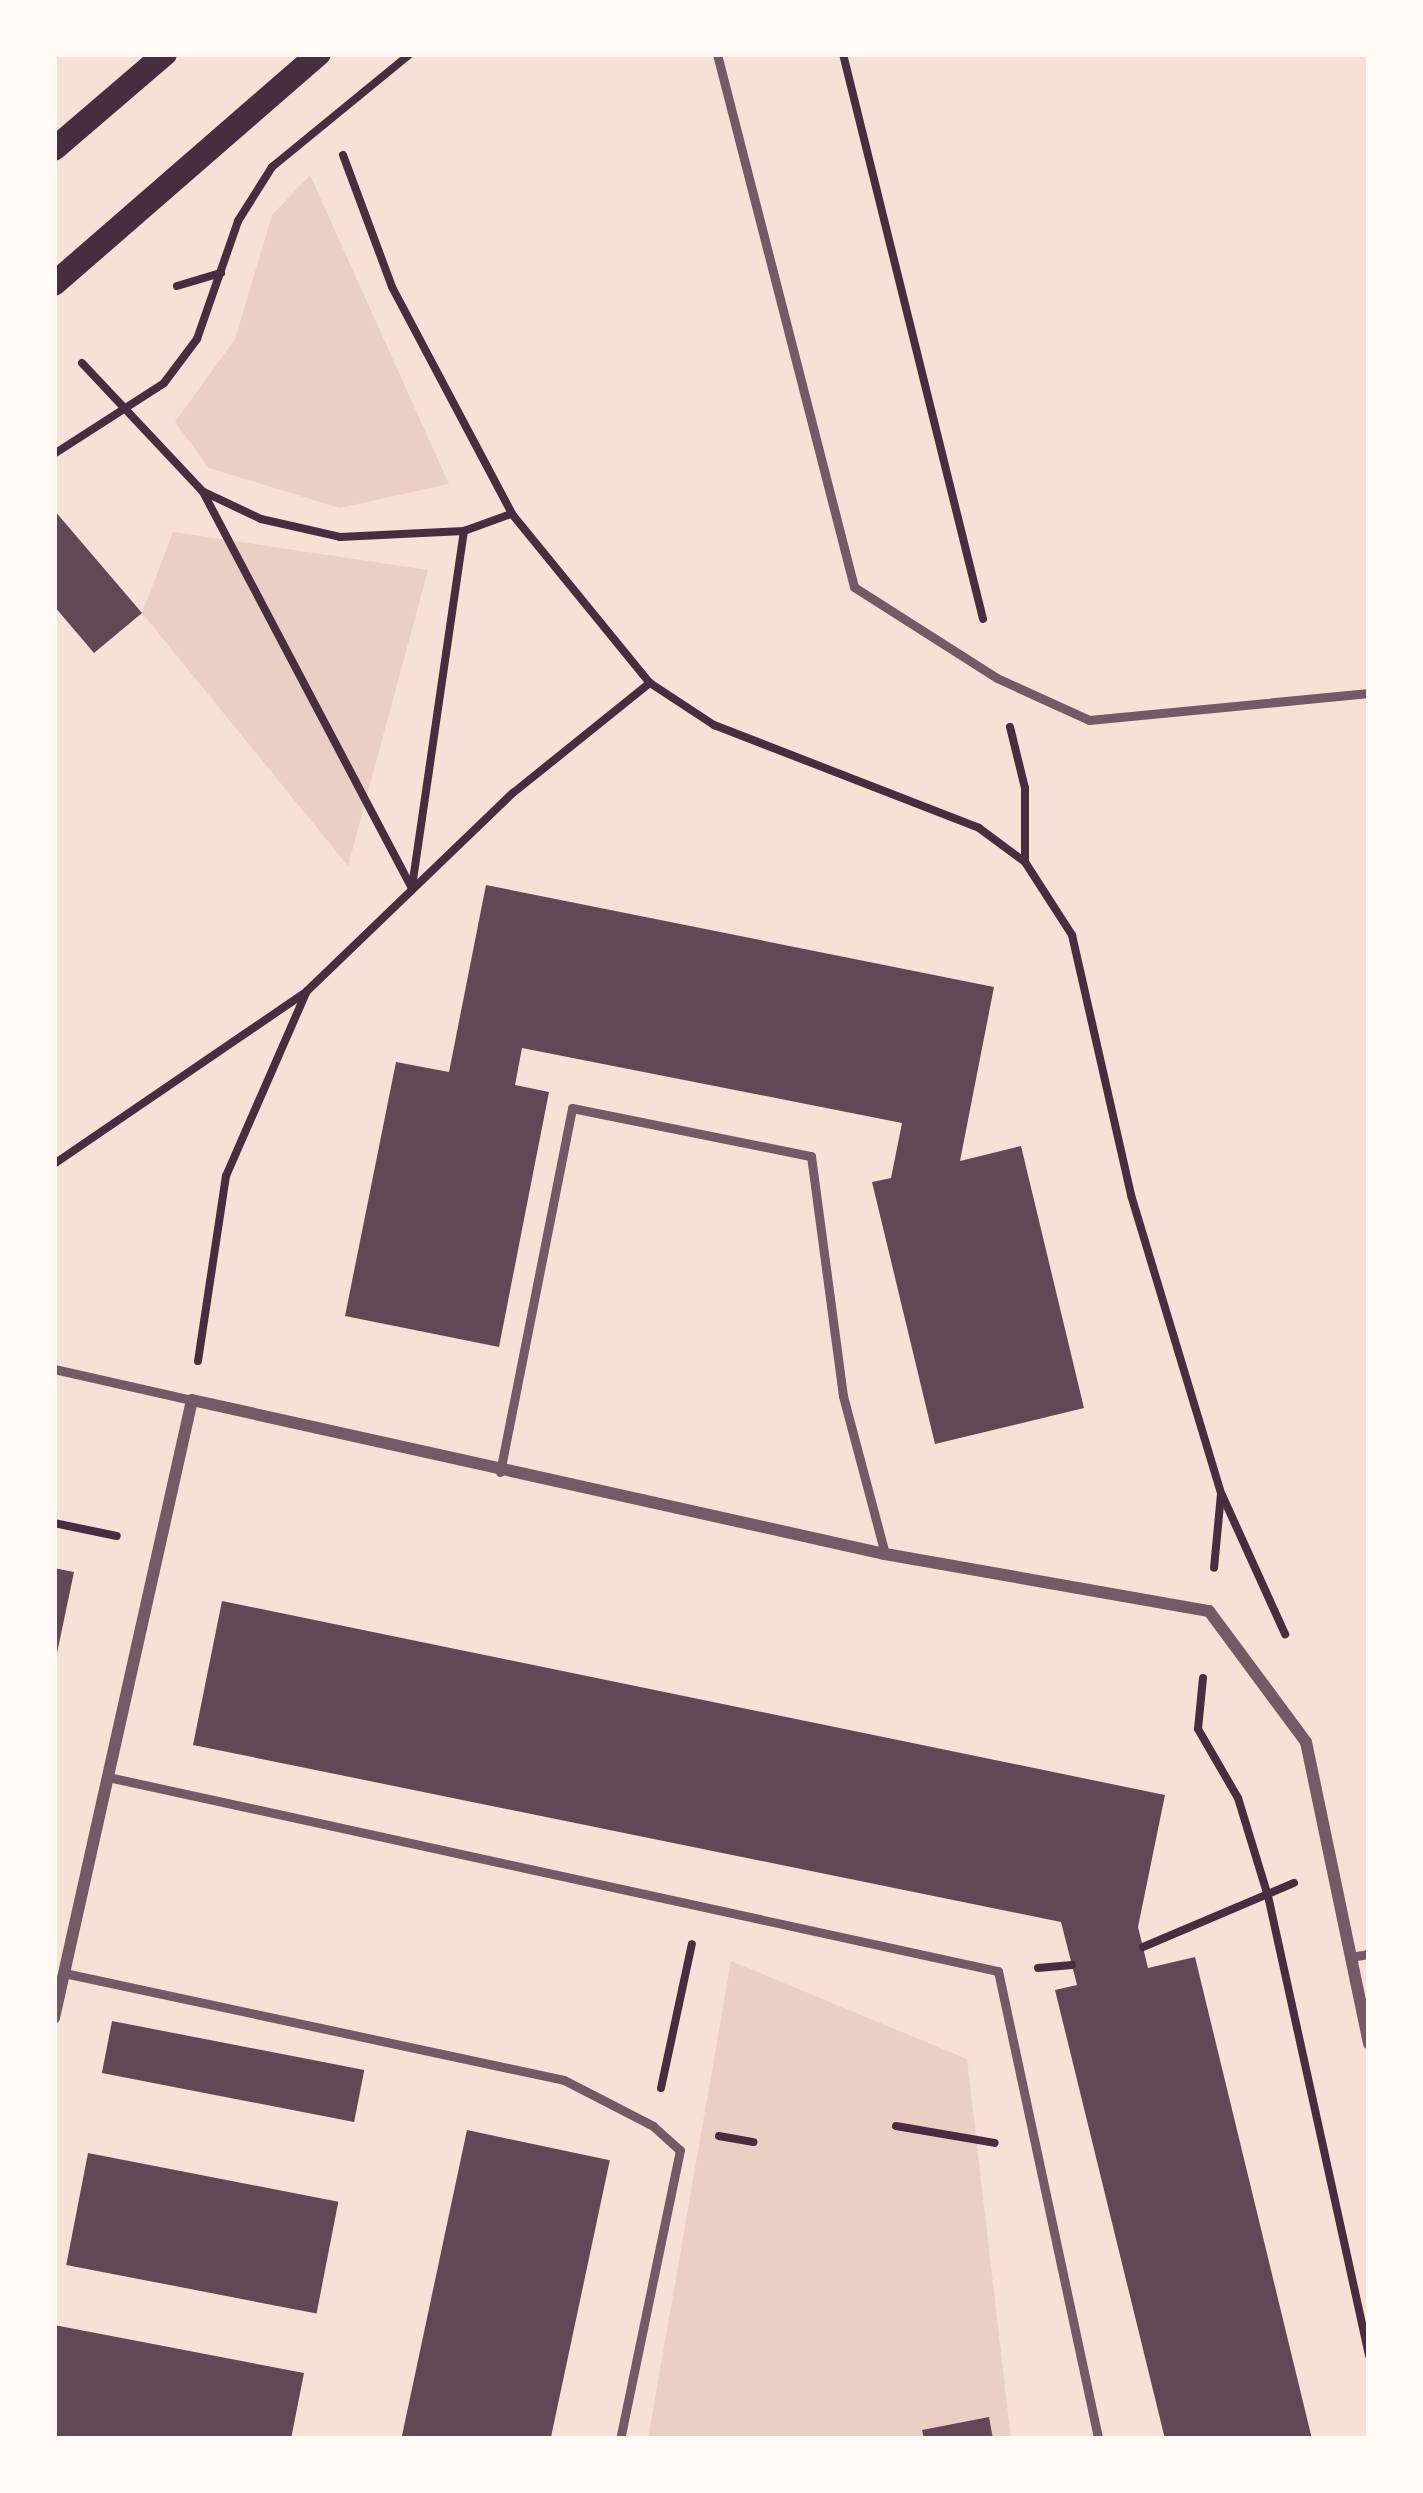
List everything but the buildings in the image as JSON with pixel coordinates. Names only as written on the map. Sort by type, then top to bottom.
[{"type":"main road","points":[[54,149],[165,54]]},
{"type":"main road","points":[[54,284],[319,54]]},
{"type":"street","points":[[54,2018],[192,1400],[500,1473],[886,1554],[1209,1611],[1306,1742],[1369,2043]]},
{"type":"lane","points":[[717,54],[854,587],[998,678],[1089,720],[1247,701],[1369,693]]},
{"type":"lane","points":[[500,1473],[572,1108],[811,1156],[843,1396],[886,1554]]},
{"type":"lane","points":[[54,1369],[192,1400]]},
{"type":"lane","points":[[108,1777],[998,1971],[1098,2439]]},
{"type":"lane","points":[[1350,1957],[1369,1954]]},
{"type":"lane","points":[[64,1973],[564,2080],[653,2126],[680,2150],[620,2439]]},
{"type":"path","points":[[54,454],[164,383],[197,339],[238,221],[272,166],[410,54]]},
{"type":"path","points":[[844,54],[1025,788],[1025,862]]},
{"type":"path","points":[[344,154],[392,287],[512,514],[650,683],[714,725],[979,828],[1025,862],[1072,935],[1131,1195],[1221,1493],[1198,1729],[1238,1798],[1268,1896],[1369,2355]]},
{"type":"path","points":[[177,286],[223,272]]},
{"type":"path","points":[[82,363],[202,491],[412,889]]},
{"type":"path","points":[[202,491],[261,519],[340,537],[464,531],[512,514]]},
{"type":"path","points":[[412,889],[464,531]]},
{"type":"path","points":[[54,1164],[307,991],[513,793],[650,683]]},
{"type":"path","points":[[192,1400],[226,1176],[307,991]]},
{"type":"path","points":[[54,1523],[160,1545]]},
{"type":"path","points":[[653,2126],[700,1905]]},
{"type":"path","points":[[896,2126],[1036,2150]]},
{"type":"shaded area","points":[[310,175],[449,484],[340,508],[209,468],[175,422],[235,339],[272,215]]},
{"type":"shaded area","points":[[173,532],[428,570],[348,866],[142,613]]},
{"type":"shaded area","points":[[731,1961],[967,2059],[1011,2439],[648,2439]]}]
